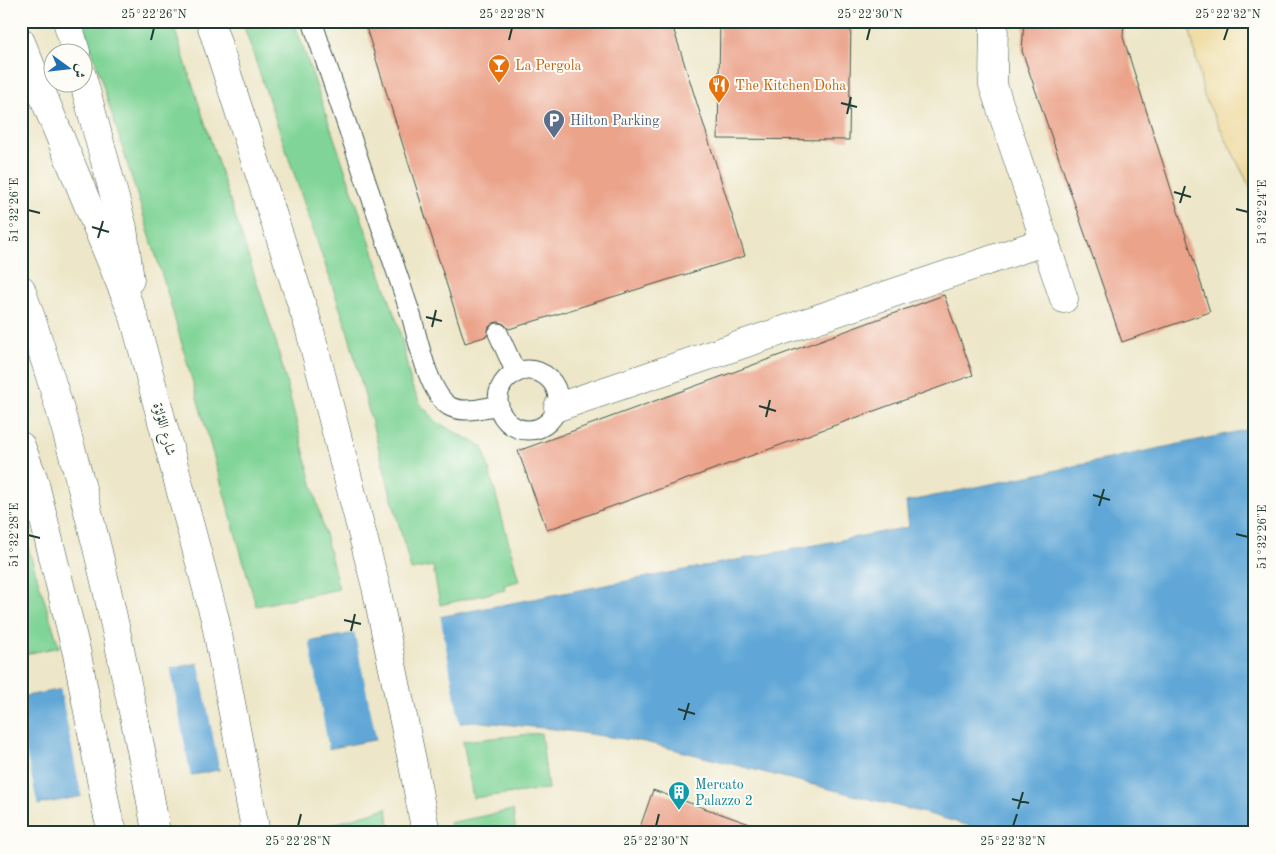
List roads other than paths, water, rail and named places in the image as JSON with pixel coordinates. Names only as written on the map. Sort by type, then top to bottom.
[{"type":"main road","points":[[67,21],[73,42]]},
{"type":"main road","points":[[210,21],[309,327],[376,587],[414,765],[426,833]]},
{"type":"main road","points":[[994,21],[993,85],[1064,299]]},
{"type":"main road","name":"شارع اللؤلؤة","points":[[21,42],[134,317],[216,619],[256,833]]},
{"type":"main road","points":[[86,92],[123,228],[134,317]]},
{"type":"main road","points":[[558,407],[1046,241]]},
{"type":"main road","points":[[21,289],[41,344],[83,488],[119,645],[154,821]]},
{"type":"main road","points":[[21,446],[34,480],[77,654],[111,825]]},
{"type":"lane","points":[[312,21],[412,318],[424,363],[435,390],[450,406],[469,410],[499,406]]},
{"type":"lane","points":[[498,333],[516,373]]},
{"type":"lane","points":[[525,370],[543,374],[551,380],[556,388],[558,407],[554,417],[538,429],[518,428],[509,423],[502,415],[499,406],[499,396],[502,386],[508,378],[516,373],[525,370]]},
{"type":"water","points":[[1255,428],[1255,833],[993,833],[932,815],[645,742],[554,729],[472,721],[21,808],[21,697],[909,527],[906,502]]},
{"type":"place","name":"La Pergola","points":[[499,84]]},
{"type":"place","name":"The Kitchen Doha","points":[[719,104]]},
{"type":"place","name":"Hilton Parking","points":[[554,139]]},
{"type":"place","name":"Mercato Palazzo 2","points":[[679,811]]}]
